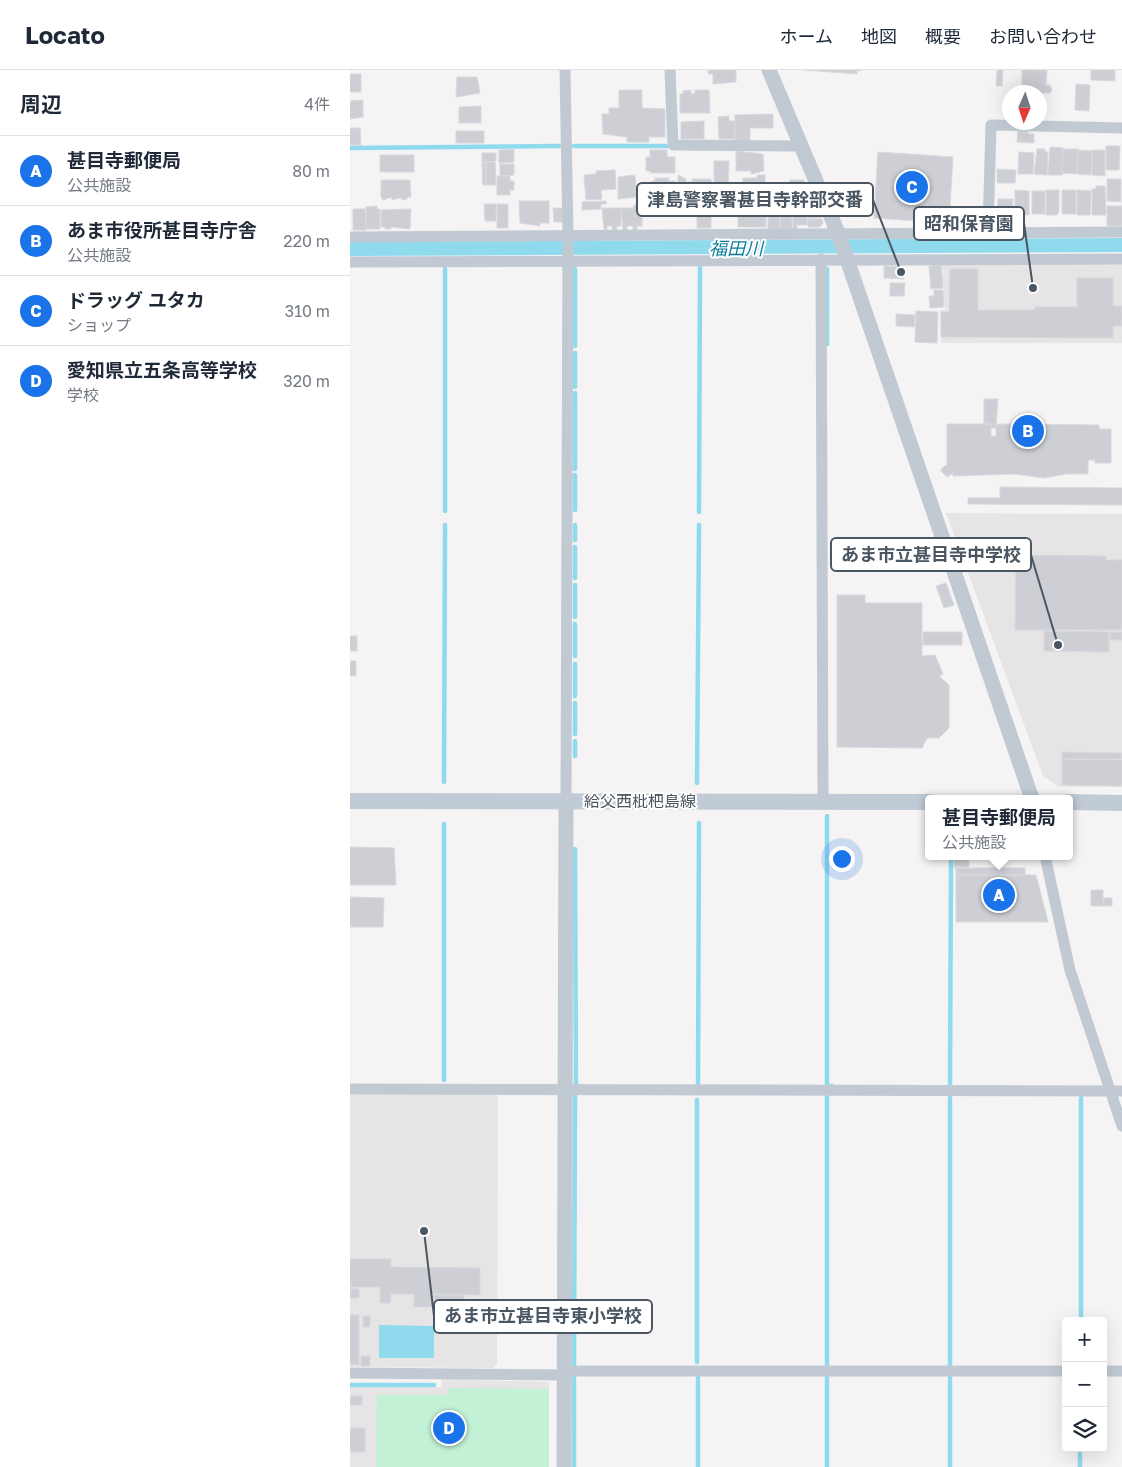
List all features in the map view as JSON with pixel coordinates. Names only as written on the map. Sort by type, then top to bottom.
[{"type":"main road","name":"給父西枇杷島線","points":[[350,801],[925,802]]},
{"type":"main road","points":[[1073,802],[1122,803]]},
{"type":"street","points":[[564,1467],[568,259],[565,70]]},
{"type":"street","points":[[670,70],[673,145],[801,146]]},
{"type":"street","points":[[770,70],[838,233],[1031,795]]},
{"type":"street","points":[[988,232],[991,125],[1122,128]]},
{"type":"street","points":[[350,237],[1122,232]]},
{"type":"street","points":[[350,262],[568,259],[821,259],[846,257],[1122,259]]},
{"type":"street","points":[[821,259],[823,802]]},
{"type":"street","points":[[1046,860],[1070,970],[1116,1092],[1122,1126]]},
{"type":"street","points":[[350,1089],[1116,1092]]},
{"type":"street","points":[[350,1373],[1062,1371]]},
{"type":"street","points":[[1107,1371],[1122,1371]]},
{"type":"shaded area","points":[[1122,263],[1122,343],[941,343],[940,310],[945,310],[942,265]]},
{"type":"shaded area","points":[[946,513],[1122,514],[1122,787],[1059,787],[1043,776]]},
{"type":"shaded area","points":[[493,1094],[498,1097],[497,1364],[493,1368],[350,1367],[350,1095]]},
{"type":"shaded area","points":[[442,1379],[549,1382],[549,1467],[350,1467],[350,1386],[441,1387]]},
{"type":"green space","points":[[448,1388],[549,1389],[549,1467],[376,1467],[377,1395],[447,1395]]},
{"type":"water","name":"福田川","points":[[1122,238],[1122,252],[350,256],[350,242]]},
{"type":"water","points":[[379,1325],[434,1326],[434,1358],[379,1358]]},
{"type":"building","points":[[708,70],[736,70],[736,82],[713,84],[713,74],[708,74]]},
{"type":"building","points":[[805,70],[861,70],[857,71],[857,74]]},
{"type":"building","points":[[997,70],[1003,70],[1002,86],[996,86]]},
{"type":"building","points":[[1022,70],[1047,70],[1046,85],[1022,85]]},
{"type":"building","points":[[1091,70],[1115,70],[1115,81],[1091,80]]},
{"type":"building","points":[[350,74],[361,74],[361,92],[350,92]]},
{"type":"building","points":[[457,77],[477,77],[480,93],[456,97]]},
{"type":"building","points":[[1076,84],[1090,85],[1089,111],[1075,110]]},
{"type":"building","points":[[1047,85],[1050,85],[1052,90],[1050,93],[1047,93]]},
{"type":"building","points":[[619,90],[642,90],[642,108],[665,109],[665,137],[649,137],[649,142],[627,142],[627,137],[603,134],[602,114],[609,114],[609,108],[619,108]]},
{"type":"building","points":[[691,90],[691,94],[695,93],[695,90],[709,90],[710,113],[680,113],[680,94],[683,94],[683,91]]},
{"type":"building","points":[[363,100],[363,117],[350,119],[350,101]]},
{"type":"building","points":[[481,106],[481,123],[459,123],[459,107]]},
{"type":"building","points":[[773,114],[773,128],[750,128],[750,141],[735,141],[735,115]]},
{"type":"building","points":[[729,116],[729,121],[735,121],[735,139],[719,139],[718,117]]},
{"type":"building","points":[[704,121],[704,139],[681,139],[681,122]]},
{"type":"building","points":[[350,128],[360,128],[361,145],[350,145]]},
{"type":"building","points":[[456,131],[484,131],[484,143],[456,143]]},
{"type":"building","points":[[1018,131],[1028,131],[1028,134],[1034,134],[1034,143],[1017,142]]},
{"type":"building","points":[[1106,146],[1120,146],[1119,170],[1106,170]]},
{"type":"building","points":[[1050,147],[1063,148],[1062,175],[1048,175]]},
{"type":"building","points":[[514,149],[514,162],[499,163],[499,150]]},
{"type":"building","points":[[1037,149],[1045,149],[1045,152],[1048,152],[1047,175],[1034,174]]},
{"type":"building","points":[[1063,149],[1078,149],[1077,174],[1062,173]]},
{"type":"building","points":[[650,150],[667,150],[667,157],[675,157],[675,173],[651,173],[646,171],[646,157],[650,157]]},
{"type":"building","points":[[1078,150],[1092,151],[1091,175],[1077,174]]},
{"type":"building","points":[[1092,150],[1105,150],[1105,176],[1092,175]]},
{"type":"building","points":[[736,151],[763,154],[764,171],[751,174],[751,171],[736,171]]},
{"type":"building","points":[[878,152],[953,157],[949,223],[874,218]]},
{"type":"building","points":[[1019,152],[1034,153],[1033,174],[1018,174]]},
{"type":"building","points":[[482,153],[496,153],[496,161],[482,162]]},
{"type":"building","points":[[380,155],[414,155],[414,172],[380,172]]},
{"type":"building","points":[[714,161],[729,161],[728,192],[714,192]]},
{"type":"building","points":[[482,162],[485,162],[486,185],[483,185]]},
{"type":"building","points":[[486,162],[495,162],[496,185],[486,185]]},
{"type":"building","points":[[500,164],[514,164],[514,175],[500,176]]},
{"type":"building","points":[[997,169],[1016,170],[1015,183],[997,183]]},
{"type":"building","points":[[615,170],[616,189],[601,190],[602,199],[586,200],[584,175],[596,174],[596,171]]},
{"type":"building","points":[[635,175],[637,197],[618,199],[618,177]]},
{"type":"building","points":[[678,175],[686,179],[686,182],[692,182],[692,179],[711,179],[711,201],[678,201]]},
{"type":"building","points":[[757,175],[765,175],[765,196],[743,196],[743,178],[757,178]]},
{"type":"building","points":[[497,176],[510,176],[510,181],[514,181],[514,190],[510,190],[510,195],[497,195]]},
{"type":"building","points":[[655,178],[669,178],[668,181],[675,181],[675,195],[652,196],[652,181],[655,181]]},
{"type":"building","points":[[1107,179],[1121,179],[1121,202],[1107,201]]},
{"type":"building","points":[[381,180],[410,180],[411,197],[392,200],[392,197],[383,200],[381,197]]},
{"type":"building","points":[[790,180],[804,180],[804,203],[790,203]]},
{"type":"building","points":[[777,183],[777,203],[767,203],[767,184]]},
{"type":"building","points":[[777,183],[789,183],[789,203],[778,203]]},
{"type":"building","points":[[1096,186],[1105,186],[1106,215],[1092,215],[1092,189],[1096,189]]},
{"type":"building","points":[[1015,190],[1029,191],[1029,215],[1015,215]]},
{"type":"building","points":[[1046,190],[1059,190],[1059,211],[1057,215],[1046,215]]},
{"type":"building","points":[[1062,190],[1076,190],[1076,214],[1062,214]]},
{"type":"building","points":[[1077,190],[1091,191],[1090,215],[1077,215]]},
{"type":"building","points":[[1032,191],[1045,191],[1045,214],[1032,214]]},
{"type":"building","points":[[664,197],[677,197],[677,210],[664,210]]},
{"type":"building","points":[[731,198],[742,199],[742,205],[731,205]]},
{"type":"building","points":[[998,199],[1013,199],[1012,219],[997,219]]},
{"type":"building","points":[[519,201],[549,201],[549,223],[540,223],[540,226],[520,223]]},
{"type":"building","points":[[606,201],[606,204],[601,204],[601,209],[582,210],[582,202]]},
{"type":"building","points":[[484,204],[496,204],[496,221],[485,221]]},
{"type":"building","points":[[497,204],[508,204],[508,228],[497,228]]},
{"type":"building","points":[[634,205],[642,205],[642,226],[637,226],[637,230],[633,230],[633,226],[627,226],[627,230],[623,230],[621,208],[633,208]]},
{"type":"building","points":[[377,206],[377,209],[380,209],[380,229],[366,229],[366,207]]},
{"type":"building","points":[[697,206],[711,206],[711,228],[697,228]]},
{"type":"building","points":[[738,206],[766,207],[766,227],[738,227]]},
{"type":"building","points":[[808,206],[820,206],[820,218],[808,218]]},
{"type":"building","points":[[1107,206],[1122,206],[1122,226],[1107,226]]},
{"type":"building","points":[[793,207],[807,207],[807,225],[797,225],[797,229],[793,228]]},
{"type":"building","points":[[553,208],[563,208],[563,222],[554,222]]},
{"type":"building","points":[[602,208],[621,208],[621,226],[617,226],[617,230],[612,230],[612,226],[607,226],[607,230],[604,229]]},
{"type":"building","points":[[353,209],[365,209],[366,230],[353,230]]},
{"type":"building","points":[[411,209],[410,229],[391,227],[391,229],[385,229],[385,227],[381,227],[381,210]]},
{"type":"building","points":[[768,211],[779,211],[780,229],[768,229]]},
{"type":"building","points":[[780,212],[792,212],[792,229],[780,229]]},
{"type":"building","points":[[808,219],[822,219],[823,223],[820,227],[808,227]]},
{"type":"building","points":[[941,265],[943,288],[931,289],[929,266]]},
{"type":"building","points":[[884,266],[904,267],[904,279],[884,278]]},
{"type":"building","points":[[950,269],[978,269],[978,310],[1035,310],[1035,307],[1077,307],[1077,278],[1113,278],[1113,306],[1122,306],[1122,326],[1113,326],[1113,338],[941,337],[941,312],[949,312]]},
{"type":"building","points":[[890,283],[905,283],[904,296],[890,296]]},
{"type":"building","points":[[934,290],[943,290],[944,307],[930,308],[929,296],[934,296]]},
{"type":"building","points":[[916,311],[938,312],[937,343],[915,342]]},
{"type":"building","points":[[896,314],[915,315],[914,327],[896,326]]},
{"type":"building","points":[[984,399],[998,399],[996,428],[991,428],[991,424],[984,424]]},
{"type":"building","points":[[947,424],[991,424],[991,436],[996,436],[996,424],[1099,425],[1099,429],[1111,429],[1111,463],[1095,463],[1095,460],[1088,460],[1088,474],[1066,474],[1044,478],[1014,474],[953,476],[953,473],[947,477],[941,471],[947,465]]},
{"type":"building","points":[[1000,487],[1122,488],[1122,505],[968,504],[968,498],[1000,498]]},
{"type":"building","points":[[1029,555],[1106,556],[1106,560],[1122,560],[1122,630],[1015,630],[1016,559],[1029,559]]},
{"type":"building","points":[[946,583],[954,605],[944,608],[936,586]]},
{"type":"building","points":[[837,595],[865,595],[865,603],[922,603],[922,656],[935,655],[943,674],[939,676],[949,685],[949,728],[939,738],[927,738],[922,748],[837,747]]},
{"type":"building","points":[[1044,631],[1109,632],[1109,652],[1044,651]]},
{"type":"building","points":[[923,632],[962,632],[962,645],[923,645]]},
{"type":"building","points":[[1110,632],[1122,632],[1122,640],[1110,640]]},
{"type":"building","points":[[350,636],[357,636],[357,651],[350,651]]},
{"type":"building","points":[[350,661],[356,661],[356,676],[350,676]]},
{"type":"building","points":[[1062,752],[1122,753],[1122,759],[1062,759]]},
{"type":"building","points":[[1062,759],[1122,760],[1122,786],[1062,785]]},
{"type":"building","points":[[350,847],[394,848],[396,885],[350,885]]},
{"type":"building","points":[[954,860],[969,860],[969,867],[954,867]]},
{"type":"building","points":[[956,868],[1025,868],[1025,875],[956,875]]},
{"type":"building","points":[[956,875],[1036,875],[1048,922],[956,922]]},
{"type":"building","points":[[1091,890],[1103,890],[1103,906],[1091,906]]},
{"type":"building","points":[[350,897],[384,898],[383,927],[350,927]]},
{"type":"building","points":[[1104,898],[1112,898],[1112,906],[1103,906]]},
{"type":"building","points":[[350,1259],[391,1259],[391,1267],[480,1268],[480,1295],[433,1294],[433,1307],[414,1307],[414,1294],[391,1294],[390,1303],[380,1303],[380,1287],[350,1287]]},
{"type":"building","points":[[350,1289],[359,1289],[359,1298],[350,1298]]},
{"type":"building","points":[[434,1295],[464,1295],[464,1307],[434,1307]]},
{"type":"building","points":[[350,1315],[359,1315],[359,1365],[350,1364]]},
{"type":"building","points":[[363,1316],[370,1316],[370,1327],[363,1327]]},
{"type":"building","points":[[361,1356],[370,1356],[370,1366],[361,1366]]},
{"type":"building","points":[[350,1396],[362,1396],[362,1405],[350,1405]]},
{"type":"building","points":[[350,1428],[365,1428],[365,1452],[350,1452]]},
{"type":"waterway","points":[[350,148],[559,146]]},
{"type":"waterway","points":[[574,146],[668,146]]},
{"type":"waterway","points":[[699,512],[700,268]]},
{"type":"waterway","points":[[445,269],[445,511]]},
{"type":"waterway","points":[[575,269],[575,346]]},
{"type":"waterway","points":[[827,269],[827,344]]},
{"type":"waterway","points":[[575,353],[575,387]]},
{"type":"waterway","points":[[575,393],[575,469]]},
{"type":"waterway","points":[[575,475],[575,510]]},
{"type":"waterway","points":[[444,782],[445,525]]},
{"type":"waterway","points":[[575,525],[575,540]]},
{"type":"waterway","points":[[697,783],[699,525]]},
{"type":"waterway","points":[[575,547],[575,578]]},
{"type":"waterway","points":[[575,585],[575,617]]},
{"type":"waterway","points":[[575,624],[575,656]]},
{"type":"waterway","points":[[575,664],[575,696]]},
{"type":"waterway","points":[[575,703],[575,734]]},
{"type":"waterway","points":[[575,741],[575,756]]},
{"type":"waterway","points":[[827,816],[827,1086],[832,1086]]},
{"type":"waterway","points":[[698,1086],[699,823]]},
{"type":"waterway","points":[[444,824],[444,1080]]},
{"type":"waterway","points":[[575,849],[576,1086],[578,1086]]},
{"type":"waterway","points":[[950,1086],[951,860]]},
{"type":"waterway","points":[[574,1368],[575,1096]]},
{"type":"waterway","points":[[827,1096],[827,1365]]},
{"type":"waterway","points":[[950,1098],[950,1365]]},
{"type":"waterway","points":[[1081,1098],[1081,1317]]},
{"type":"waterway","points":[[697,1100],[697,1362]]},
{"type":"waterway","points":[[574,1376],[574,1467]]},
{"type":"waterway","points":[[827,1376],[827,1467]]},
{"type":"waterway","points":[[698,1378],[698,1467]]},
{"type":"waterway","points":[[950,1378],[950,1467]]},
{"type":"waterway","points":[[350,1385],[434,1385]]},
{"type":"waterway","points":[[1080,1452],[1080,1467]]},
{"type":"place","name":"ドラッグ ユタカ","points":[[912,187]]},
{"type":"place","name":"津島警察署甚目寺幹部交番","points":[[901,272]]},
{"type":"place","name":"昭和保育園","points":[[1033,288]]},
{"type":"place","name":"あま市役所甚目寺庁舎","points":[[1028,431]]},
{"type":"place","name":"あま市立甚目寺中学校","points":[[1058,645]]},
{"type":"place","name":"甚目寺郵便局","points":[[999,895]]},
{"type":"place","name":"あま市立甚目寺東小学校","points":[[424,1231]]},
{"type":"place","name":"愛知県立五条高等学校","points":[[449,1428]]}]
